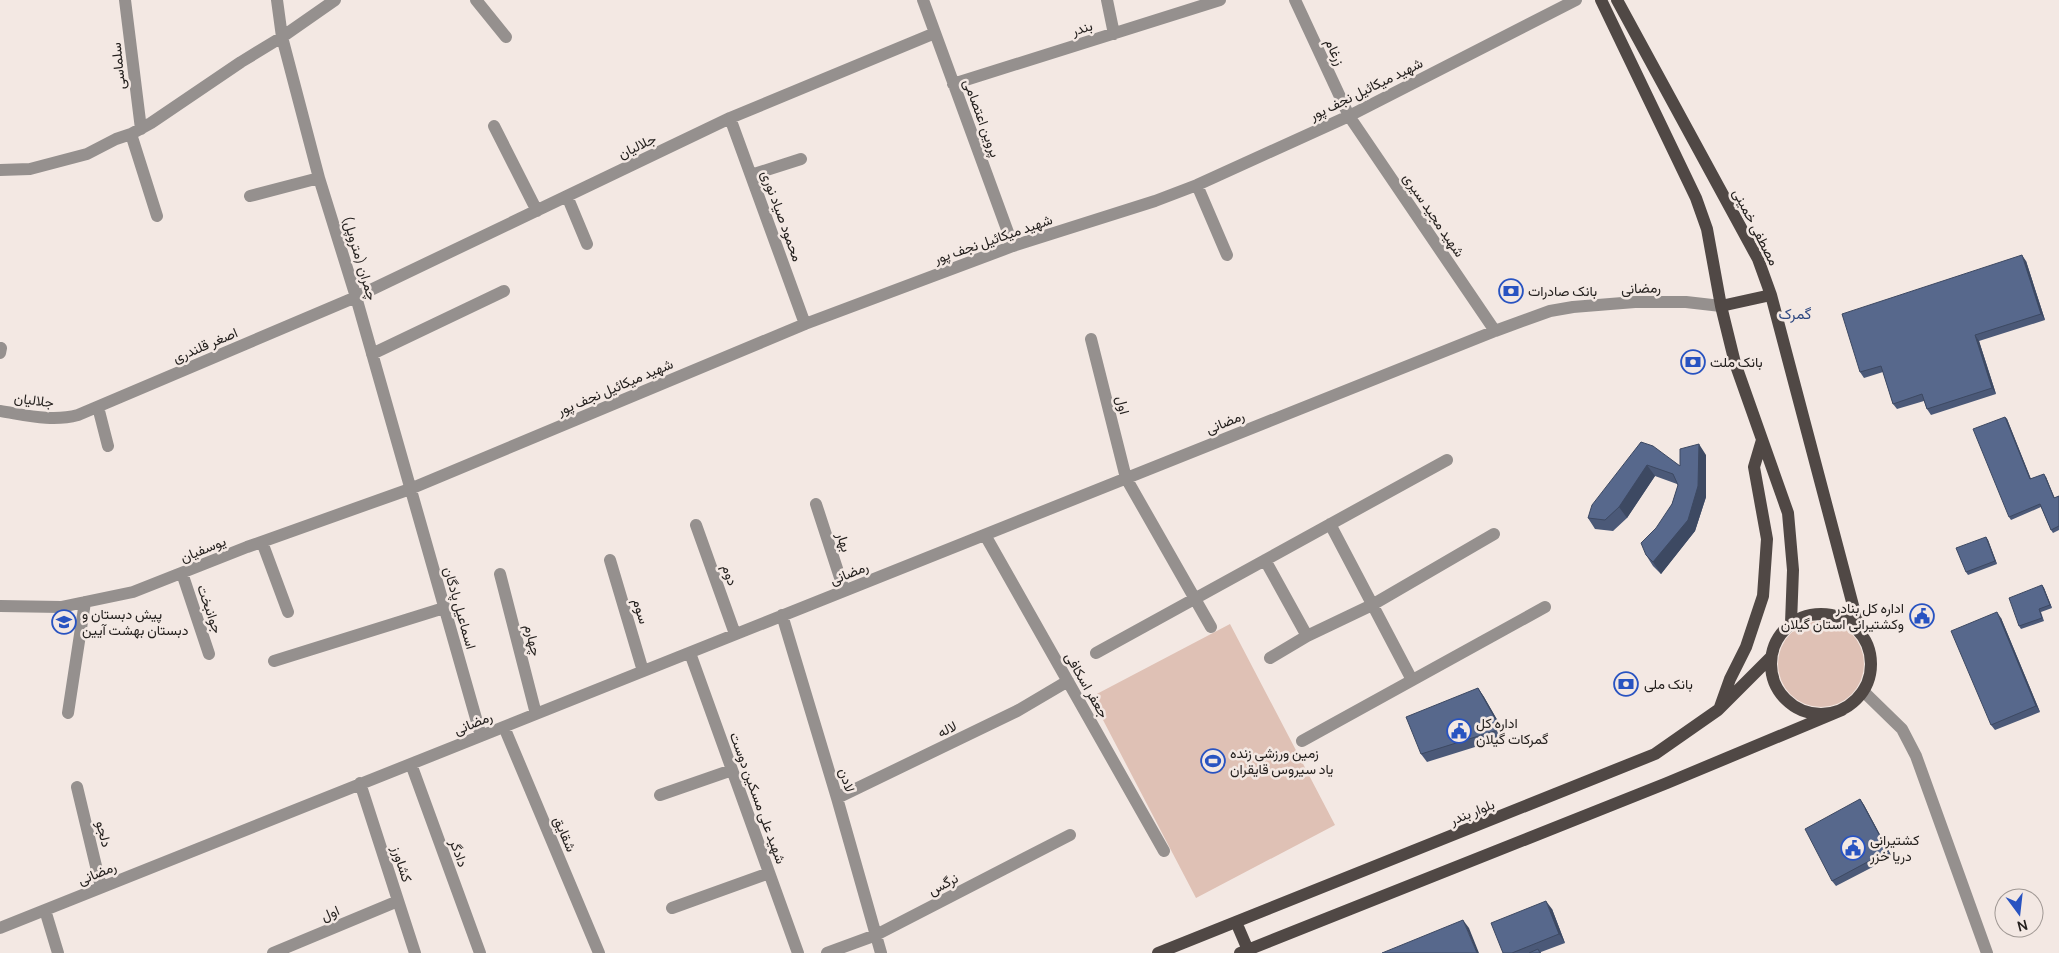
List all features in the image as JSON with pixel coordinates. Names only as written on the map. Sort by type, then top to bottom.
[{"type":"main road","points":[[1601,0],[1696,198],[1707,229],[1721,306],[1735,363],[1788,513],[1794,570],[1791,623]]},
{"type":"main road","name":"مصطفی خمینی","points":[[1617,0],[1758,259],[1771,295],[1860,632]]},
{"type":"main road","points":[[1721,306],[1771,295]]},
{"type":"main road","points":[[1718,710],[1730,679],[1746,647],[1763,596],[1767,539],[1754,468],[1762,440]]},
{"type":"main road","points":[[1236,922],[1244,951],[1842,710],[1863,691],[1869,680],[1871,668],[1867,643],[1860,632],[1846,620],[1828,614],[1802,617],[1791,623],[1774,644],[1771,657],[1771,671],[1775,684],[1792,705],[1804,711],[1817,714],[1842,710]]},
{"type":"main road","name":"بلوار بندر","points":[[1158,953],[1655,754],[1718,710],[1771,657]]},
{"type":"street","name":"سلماسی","points":[[125,0],[136,132],[157,216]]},
{"type":"street","name":"چمران (متروپل)","points":[[277,0],[282,37],[319,178],[356,297],[410,488]]},
{"type":"street","points":[[0,170],[30,169],[87,154],[116,139],[136,132],[282,37],[335,0]]},
{"type":"street","points":[[476,0],[506,38]]},
{"type":"street","name":"پروین اعتصامی","points":[[923,0],[1013,246]]},
{"type":"street","points":[[1107,0],[1114,34]]},
{"type":"street","name":"بندر","points":[[953,84],[1220,0]]},
{"type":"street","name":"زرغام","points":[[1295,0],[1349,116]]},
{"type":"street","name":"شهید میکائیل نجف پور","points":[[410,488],[805,324],[1013,246],[1156,202],[1197,185],[1349,116],[1576,0]]},
{"type":"street","name":"جلالیان","points":[[356,297],[730,118],[935,33]]},
{"type":"street","name":"شهید مجید سیری","points":[[1349,116],[1495,331]]},
{"type":"street","name":"محمود صیاد نوری","points":[[730,118],[805,324]]},
{"type":"street","points":[[494,126],[536,211]]},
{"type":"street","points":[[751,175],[802,159]]},
{"type":"street","points":[[250,196],[319,178]]},
{"type":"street","points":[[1197,185],[1227,255]]},
{"type":"street","points":[[567,196],[587,244]]},
{"type":"street","points":[[372,354],[504,291]]},
{"type":"street","name":"اصغر قلندری","points":[[64,419],[98,407],[356,297]]},
{"type":"street","name":"رمضانی","points":[[0,928],[844,590],[1495,331],[1550,311],[1573,307],[1636,302],[1686,302],[1721,306]]},
{"type":"street","name":"اول","points":[[1091,339],[1126,478],[1211,627]]},
{"type":"street","points":[[98,407],[108,446]]},
{"type":"street","name":"جلالیان","points":[[0,411],[64,419]]},
{"type":"street","points":[[1096,653],[1447,460]]},
{"type":"street","name":"یوسفیان","points":[[0,606],[61,607],[133,592],[410,488]]},
{"type":"street","name":"اسماعیل پادگان","points":[[410,488],[481,736]]},
{"type":"street","name":"بهار","points":[[816,504],[844,590]]},
{"type":"street","points":[[1330,524],[1412,680]]},
{"type":"street","name":"دوم","points":[[696,525],[735,634]]},
{"type":"street","points":[[1270,658],[1308,636],[1372,605],[1494,534]]},
{"type":"street","name":"جعفر اسکافی","points":[[984,535],[1164,851]]},
{"type":"street","points":[[262,542],[288,612]]},
{"type":"street","name":"سوم","points":[[610,560],[643,671]]},
{"type":"street","points":[[1265,560],[1308,636]]},
{"type":"street","name":"جوانبخت","points":[[182,573],[209,654]]},
{"type":"street","name":"چهارم","points":[[500,574],[536,714]]},
{"type":"street","points":[[68,713],[85,602]]},
{"type":"street","points":[[1302,741],[1545,607]]},
{"type":"street","points":[[274,661],[444,608]]},
{"type":"street","name":"لادن","points":[[782,616],[881,953]]},
{"type":"street","name":"شهید علی مسکین دوست","points":[[690,652],[798,953]]},
{"type":"street","name":"لاله","points":[[837,798],[1018,711],[1068,681]]},
{"type":"street","points":[[1863,691],[1902,729],[1916,756],[1987,953]]},
{"type":"street","name":"شقایق","points":[[504,727],[598,953]]},
{"type":"street","name":"دادگر","points":[[410,764],[480,953]]},
{"type":"street","points":[[660,795],[732,770]]},
{"type":"street","name":"کشاورز","points":[[360,784],[415,953]]},
{"type":"street","name":"دلجو","points":[[77,787],[102,887]]},
{"type":"street","name":"نرگس","points":[[826,953],[876,935],[1070,835]]},
{"type":"street","points":[[672,908],[769,873]]},
{"type":"street","name":"اول","points":[[273,953],[398,901]]},
{"type":"street","points":[[45,910],[58,953]]},
{"type":"shaded area","points":[[1821,621],[1837,624],[1845,628],[1857,640],[1861,648],[1864,664],[1861,680],[1857,688],[1845,700],[1837,704],[1821,707],[1805,704],[1797,700],[1785,688],[1781,680],[1778,664],[1781,648],[1785,640],[1797,628],[1805,624]]},
{"type":"shaded area","name":"زمین ورزشی زنده یاد سیروس قایقران","points":[[1230,624],[1335,825],[1196,898],[1091,697]]},
{"type":"building","points":[[2022,255],[2041,314],[1975,335],[1992,388],[1927,409],[1922,394],[1893,404],[1881,366],[1860,372],[1842,314]]},
{"type":"building","points":[[2005,417],[2030,479],[2044,474],[2054,498],[2059,496],[2059,526],[2051,530],[2040,504],[2009,517],[1973,429]]},
{"type":"building","points":[[1641,442],[1653,446],[1680,466],[1680,449],[1699,444],[1698,486],[1688,520],[1653,562],[1646,555],[1641,543],[1656,528],[1672,504],[1678,485],[1673,474],[1647,465],[1619,507],[1605,520],[1588,518],[1592,505]]},
{"type":"building","points":[[1986,537],[1995,561],[1966,572],[1956,548]]},
{"type":"building","points":[[2042,585],[2050,605],[2039,609],[2042,618],[2019,626],[2009,598]]},
{"type":"building","points":[[1997,612],[2036,706],[1991,725],[1951,631]]},
{"type":"building","name":"اداره کل گمرکات گیلان","points":[[1478,688],[1501,729],[1421,754],[1406,717]]},
{"type":"building","points":[[1860,799],[1888,851],[1832,881],[1805,829]]},
{"type":"building","points":[[1546,901],[1559,934],[1512,953],[1503,953],[1491,923]]},
{"type":"building","points":[[1463,920],[1477,953],[1382,953]]},
{"type":"building","points":[[1538,949],[1540,953],[1529,953]]},
{"type":"place","name":"بانک صادرات","points":[[1511,291]]},
{"type":"place","name":"بانک ملت","points":[[1693,362]]},
{"type":"place","name":"اداره کل بنادر وکشتیرانی استان گیلان","points":[[1922,616]]},
{"type":"place","name":"پیش دبستان و دبستان بهشت آیین","points":[[64,622]]},
{"type":"place","name":"بانک ملی","points":[[1626,684]]},
{"type":"place","name":"اداره کل گمرکات گیلان","points":[[1459,731]]},
{"type":"place","name":"زمین ورزشی زنده یاد سیروس قایقران","points":[[1213,761]]},
{"type":"place","name":"کشتیرانی دریا خزر","points":[[1853,848]]},
{"type":"district","name":"گمرک","points":[[1795,314]]}]
